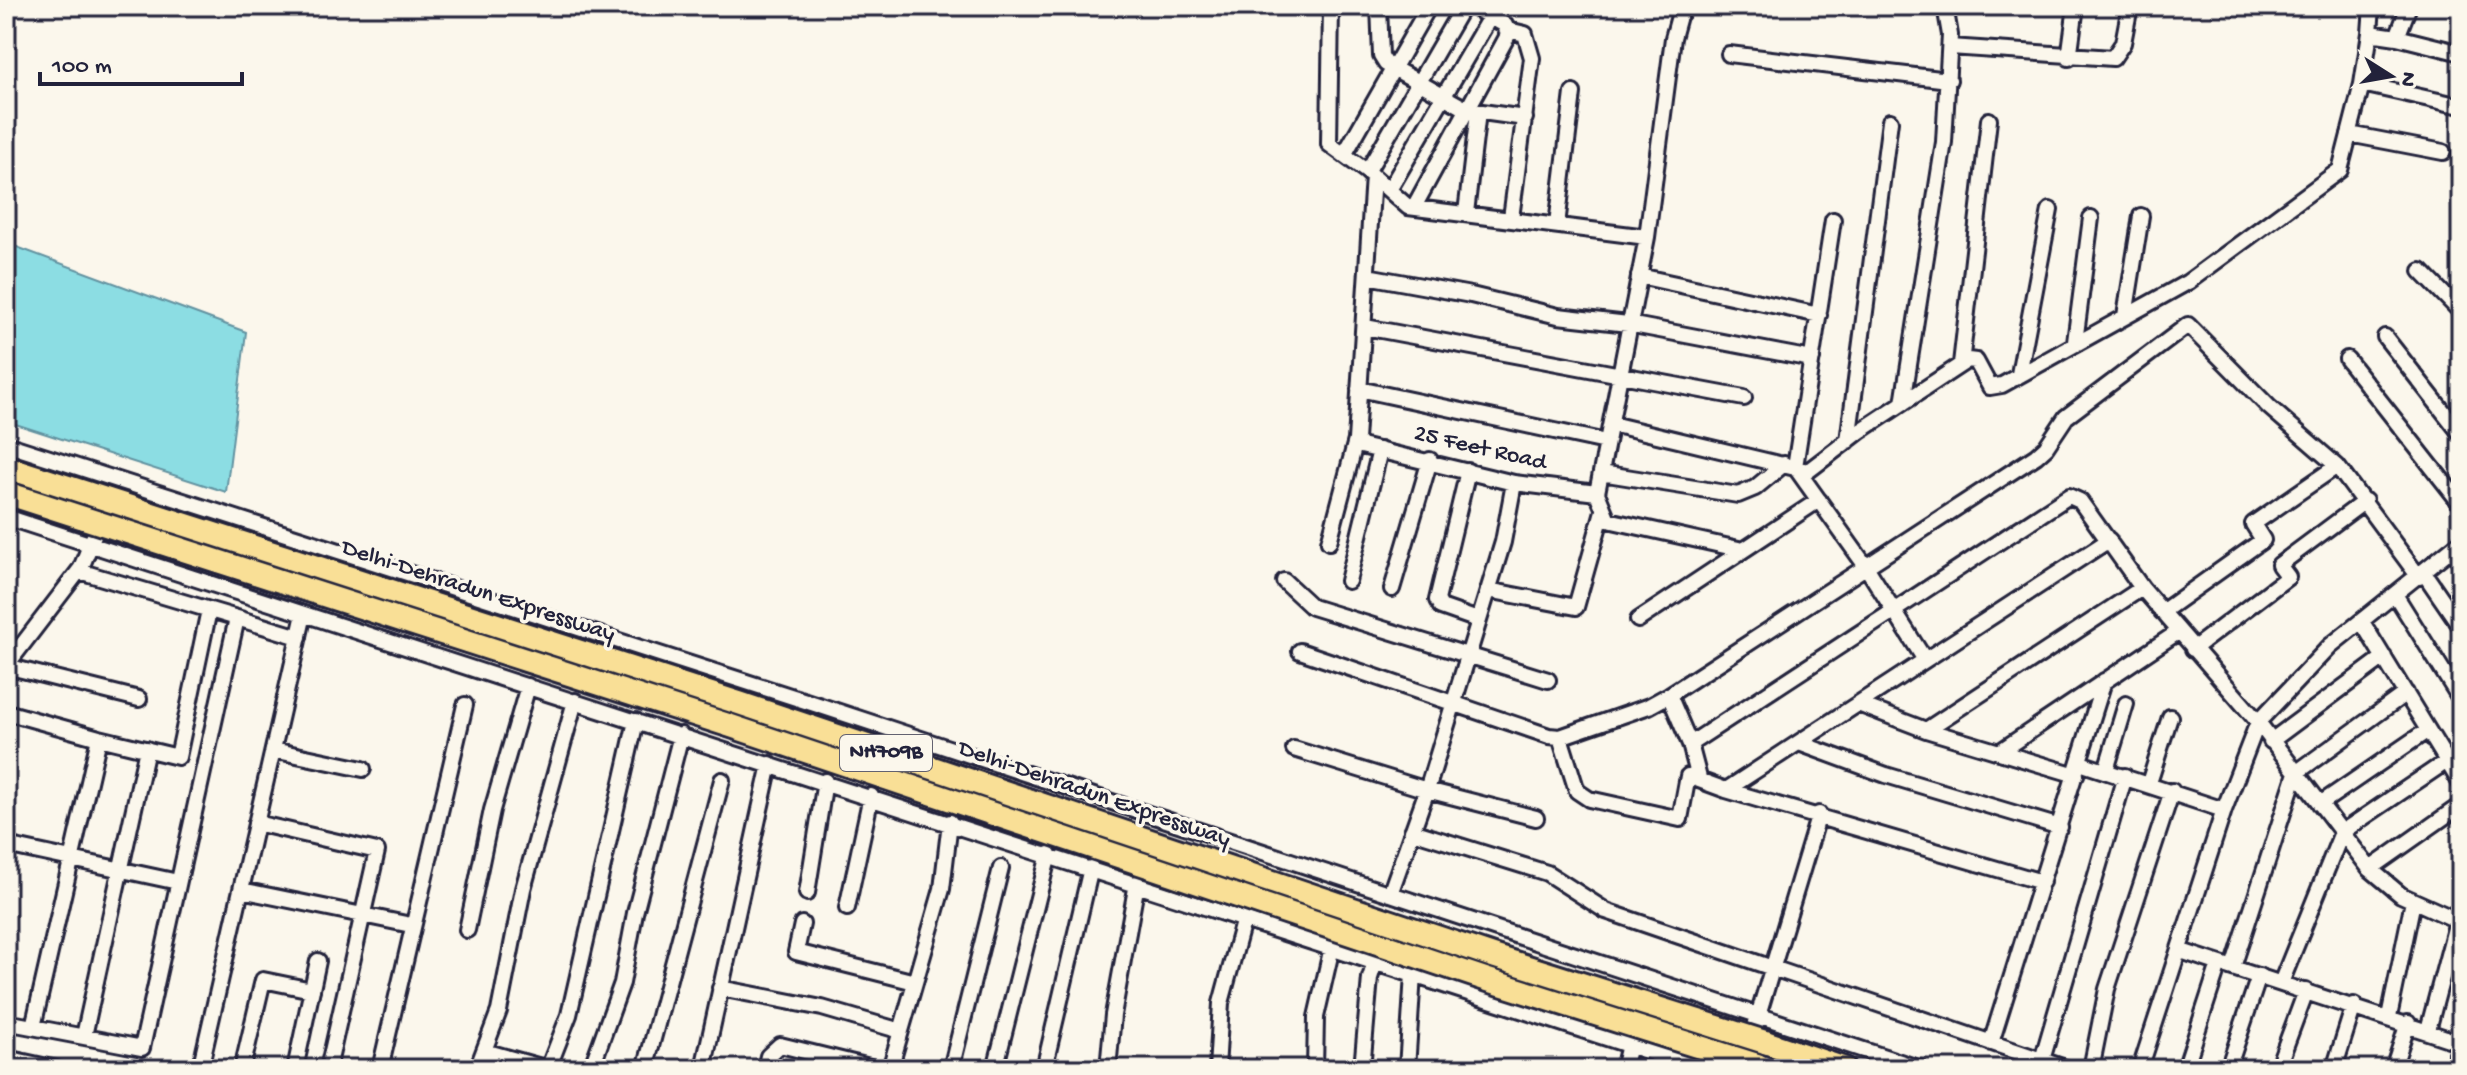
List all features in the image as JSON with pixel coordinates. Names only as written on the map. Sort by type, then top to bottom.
[{"type":"highway","name":"Delhi-Dehradun Expressway","points":[[6,467],[739,703],[1496,957],[1845,1069]]},
{"type":"highway","name":"Delhi-Dehradun Expressway","points":[[6,493],[731,726],[1488,980],[1770,1069]]},
{"type":"street","points":[[1331,6],[1329,144],[1408,207],[1647,237]]},
{"type":"street","points":[[1379,6],[1381,56],[1395,68],[1473,111],[1525,118]]},
{"type":"street","points":[[1344,155],[1429,6]]},
{"type":"street","points":[[1329,542],[1356,440],[1365,327],[1370,174],[1463,6]]},
{"type":"street","points":[[1471,6],[1508,30],[1525,34],[1532,47],[1511,218]]},
{"type":"street","points":[[1687,6],[1679,16],[1673,38],[1647,237],[1597,493],[1608,520],[1617,524],[1743,550]]},
{"type":"street","points":[[1903,403],[1939,182],[1949,80],[1950,47],[1945,6]]},
{"type":"street","points":[[2069,58],[2076,6]]},
{"type":"street","points":[[1950,47],[2107,59],[2118,53],[2130,6]]},
{"type":"street","points":[[1611,424],[1808,471],[1961,364],[1976,361],[1990,387],[2002,385],[2188,282],[2343,167],[2362,84],[2372,6]]},
{"type":"street","points":[[2397,37],[2409,6]]},
{"type":"street","points":[[1389,190],[1490,17]]},
{"type":"street","points":[[1414,207],[1473,111],[1505,44],[1508,30]]},
{"type":"street","points":[[2370,33],[2461,53]]},
{"type":"street","points":[[1729,54],[1949,80]]},
{"type":"street","points":[[2362,84],[2461,106]]},
{"type":"street","points":[[1557,225],[1573,93]]},
{"type":"street","points":[[1466,213],[1473,111]]},
{"type":"street","points":[[1961,364],[1989,120]]},
{"type":"street","points":[[1848,441],[1890,121]]},
{"type":"street","points":[[2349,134],[2443,152]]},
{"type":"street","points":[[2019,374],[2050,210]]},
{"type":"street","points":[[2125,316],[2141,216]]},
{"type":"street","points":[[2075,342],[2091,218]]},
{"type":"street","points":[[1601,473],[1738,495],[1790,466],[1812,359],[1833,220]]},
{"type":"street","points":[[2421,271],[2461,312]]},
{"type":"street","points":[[1367,276],[1471,295],[1558,316],[1628,324],[1812,359]]},
{"type":"street","points":[[1639,276],[1819,315]]},
{"type":"street","points":[[1300,651],[1549,736],[1560,737],[1649,706],[2036,456],[2046,447],[2066,417],[2188,325],[2269,407],[2337,466],[2461,627]]},
{"type":"street","points":[[1365,327],[1744,398]]},
{"type":"street","points":[[2385,337],[2461,434]]},
{"type":"street","points":[[2347,359],[2461,504]]},
{"type":"street","points":[[1359,389],[1606,442]]},
{"type":"street","name":"25 Feet Road","points":[[1356,440],[1361,446],[1430,460],[1514,483],[1597,493]]},
{"type":"street","points":[[6,444],[579,627],[1921,1069]]},
{"type":"street","points":[[1348,581],[1380,450]]},
{"type":"street","points":[[1392,589],[1430,460]]},
{"type":"street","points":[[1790,466],[1819,500],[1865,565],[1925,660]]},
{"type":"street","points":[[2162,612],[2263,540],[2253,524],[2337,466]]},
{"type":"street","points":[[1468,471],[1438,604],[1478,620]]},
{"type":"street","points":[[116,479],[85,560],[6,666],[139,699]]},
{"type":"street","points":[[1390,894],[1427,790],[1503,542],[1514,483]]},
{"type":"street","points":[[1690,744],[2069,496],[2080,501],[2142,588],[2258,722],[2370,869],[2413,901],[2459,921],[2428,1030]]},
{"type":"street","points":[[1638,620],[1819,500]]},
{"type":"street","points":[[2193,649],[2288,577],[2279,565],[2365,501]]},
{"type":"street","points":[[1488,590],[1576,607],[1603,511]]},
{"type":"street","points":[[6,517],[85,560],[209,610],[299,637]]},
{"type":"street","points":[[1726,790],[2109,540]]},
{"type":"street","points":[[2140,1069],[2181,951],[2224,810],[2258,722],[2330,646],[2456,545],[2461,562]]},
{"type":"street","points":[[85,560],[304,614],[572,714],[677,747],[770,764],[822,794],[871,796],[950,828],[1049,854],[1702,1069]]},
{"type":"street","points":[[1284,581],[1312,607],[1548,680]]},
{"type":"street","points":[[1926,730],[2142,588]]},
{"type":"street","points":[[2396,596],[2461,700]]},
{"type":"street","points":[[6,712],[178,757],[209,610]]},
{"type":"street","points":[[200,1069],[304,614]]},
{"type":"street","points":[[6,1022],[142,1048],[237,618]]},
{"type":"street","points":[[2362,622],[2461,784]]},
{"type":"street","points":[[1999,752],[2178,632]]},
{"type":"street","points":[[2271,741],[2384,657]]},
{"type":"street","points":[[1991,1043],[2104,681]]},
{"type":"street","points":[[2185,1069],[2296,773],[2406,693]]},
{"type":"street","points":[[1669,695],[1690,744],[1699,778]]},
{"type":"street","points":[[467,930],[492,810],[525,697]]},
{"type":"street","points":[[1858,704],[1926,730],[1999,752],[2078,769],[2106,770],[2224,810]]},
{"type":"street","points":[[2106,770],[2126,704]]},
{"type":"street","points":[[380,1069],[411,925],[465,705]]},
{"type":"street","points":[[477,1069],[499,1011],[523,889],[572,714]]},
{"type":"street","points":[[2149,783],[2170,717]]},
{"type":"street","points":[[2320,804],[2428,730]]},
{"type":"street","points":[[484,1051],[548,1069],[569,1015],[633,732]]},
{"type":"street","points":[[1560,737],[1577,791],[1589,799],[1680,819],[1688,776],[1699,778],[1726,790],[1819,814],[2042,882]]},
{"type":"street","points":[[33,1027],[99,738]]},
{"type":"street","points":[[1799,743],[1886,775],[2060,827]]},
{"type":"street","points":[[591,1069],[622,983],[635,913],[677,747]]},
{"type":"street","points":[[84,1036],[147,749]]},
{"type":"street","points":[[1294,749],[1427,790],[1536,818]]},
{"type":"street","points":[[273,750],[363,769]]},
{"type":"street","points":[[2281,983],[2342,832],[2447,761]]},
{"type":"street","points":[[703,1069],[770,764]]},
{"type":"street","points":[[2042,1060],[2125,776]]},
{"type":"street","points":[[645,1069],[722,780]]},
{"type":"street","points":[[2091,1069],[2107,989],[2172,791]]},
{"type":"street","points":[[807,893],[822,794]]},
{"type":"street","points":[[847,908],[871,796]]},
{"type":"street","points":[[2370,869],[2461,805]]},
{"type":"street","points":[[1742,1069],[1819,814]]},
{"type":"street","points":[[256,823],[377,851],[328,1069]]},
{"type":"street","points":[[890,1069],[942,889],[944,853],[950,828]]},
{"type":"street","points":[[1412,831],[1547,873],[1606,911],[2068,1069]]},
{"type":"street","points":[[6,845],[178,882]]},
{"type":"street","points":[[995,1069],[1049,854]]},
{"type":"street","points":[[951,1069],[1001,868]]},
{"type":"street","points":[[1044,1069],[1091,868]]},
{"type":"street","points":[[1108,1069],[1113,1015],[1137,883]]},
{"type":"street","points":[[241,890],[411,925]]},
{"type":"street","points":[[2389,1017],[2413,901]]},
{"type":"street","points":[[1217,1069],[1221,1003],[1244,918]]},
{"type":"street","points":[[802,924],[796,952],[915,982]]},
{"type":"street","points":[[1315,1069],[1316,1017],[1332,947]]},
{"type":"street","points":[[2181,951],[2354,1005],[2461,1043],[2452,1069]]},
{"type":"street","points":[[295,1069],[318,961]]},
{"type":"street","points":[[1362,1069],[1370,978],[1375,962]]},
{"type":"street","points":[[1407,1069],[1413,974]]},
{"type":"street","points":[[2228,1069],[2259,976]]},
{"type":"street","points":[[242,1069],[263,980],[312,990]]},
{"type":"street","points":[[720,988],[822,1008],[901,1031]]},
{"type":"street","points":[[2277,1069],[2306,991]]},
{"type":"street","points":[[2334,1069],[2354,1005]]},
{"type":"street","points":[[2393,1069],[2408,1023]]},
{"type":"street","points":[[765,1069],[768,1056],[780,1045],[828,1063],[878,1069]]},
{"type":"street","points":[[1623,1069],[1629,1045]]},
{"type":"street","points":[[6,1058],[57,1069]]},
{"type":"water","points":[[6,243],[246,332],[226,492],[6,421]]}]
